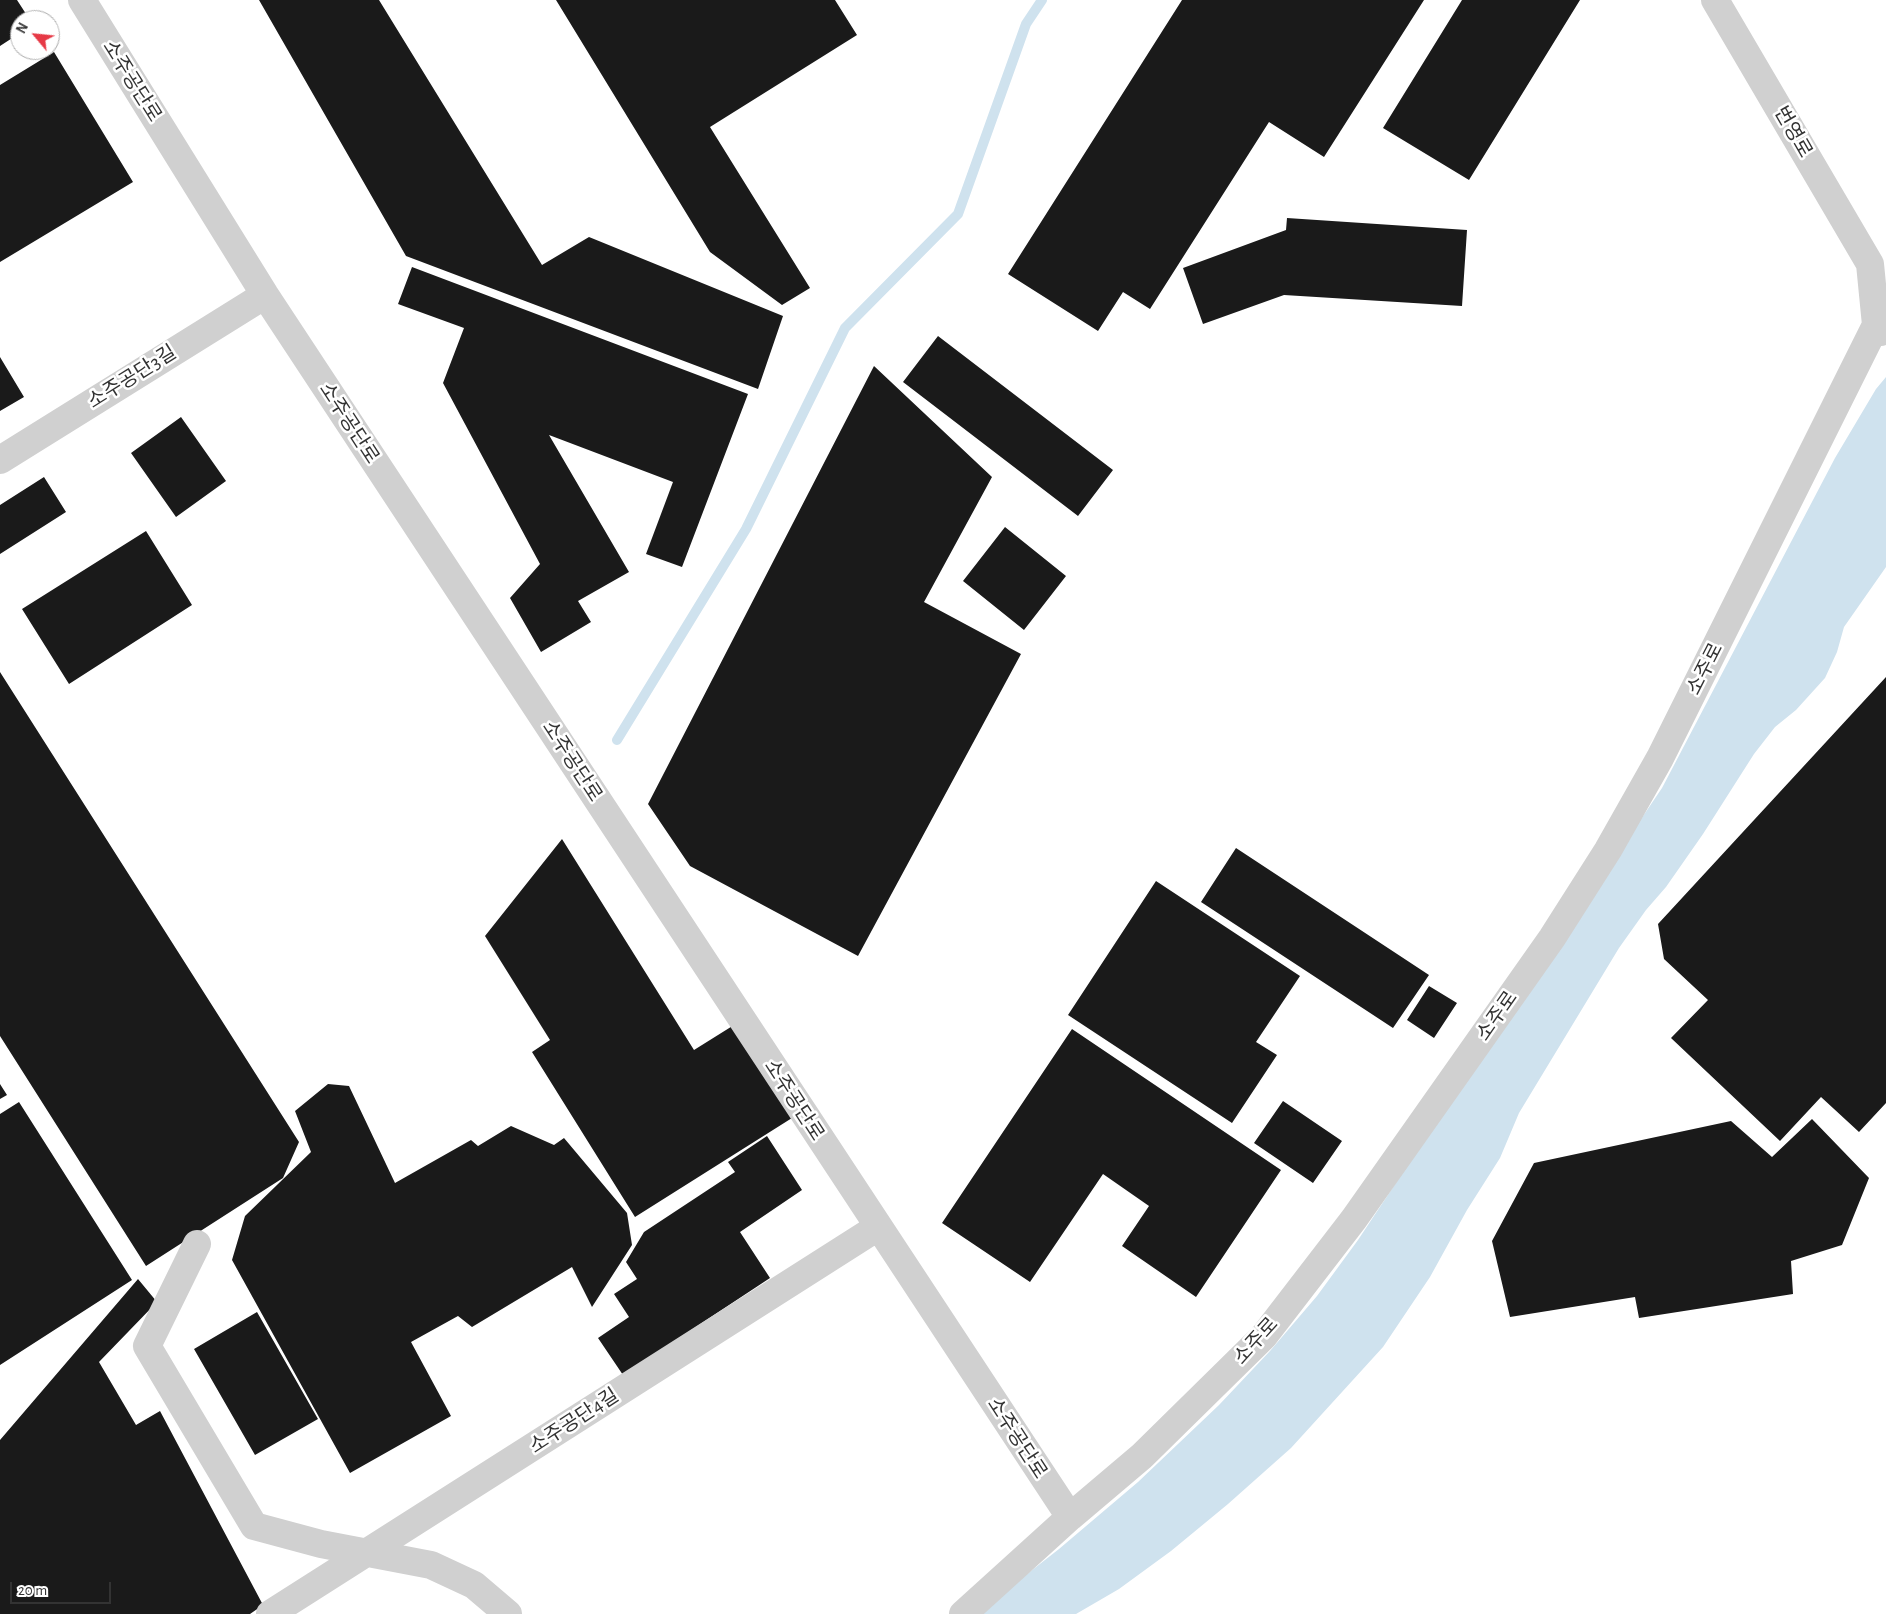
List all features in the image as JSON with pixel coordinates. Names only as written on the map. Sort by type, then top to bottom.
[{"type":"street","name":"소주공단로","points":[[82,0],[264,295],[1070,1517]]},
{"type":"street","name":"번영로","points":[[1715,0],[1878,266],[1883,326]]},
{"type":"street","name":"소주공단3길","points":[[0,460],[264,295]]},
{"type":"street","name":"소주로","points":[[963,1614],[1070,1517],[1142,1456],[1264,1336],[1354,1218],[1552,938],[1608,850],[1660,758],[1883,326]]},
{"type":"street","name":"소주공단4길","points":[[270,1614],[878,1226]]},
{"type":"street","points":[[197,1244],[147,1346],[254,1526],[321,1544],[431,1565],[474,1585],[508,1614]]},
{"type":"water","points":[[1886,377],[1886,567],[1844,627],[1837,652],[1825,678],[1796,710],[1775,727],[1754,754],[1703,834],[1666,887],[1646,910],[1619,948],[1519,1113],[1500,1158],[1467,1210],[1430,1277],[1383,1347],[1291,1448],[1171,1551],[1119,1589],[1076,1614],[980,1614],[999,1596],[1059,1549],[1138,1482],[1219,1405],[1270,1351],[1317,1296],[1358,1240],[1662,788],[1835,458],[1876,389]]},
{"type":"building","points":[[0,0],[17,0],[24,10],[10,10],[10,40],[0,46]]},
{"type":"building","points":[[259,0],[379,0],[542,265],[589,237],[783,316],[758,389],[406,256]]},
{"type":"building","points":[[556,0],[835,0],[857,35],[710,127],[810,288],[782,305],[710,252]]},
{"type":"building","points":[[1182,0],[1424,0],[1324,157],[1269,122],[1150,309],[1123,292],[1098,331],[1008,274]]},
{"type":"building","points":[[1462,0],[1580,0],[1469,180],[1383,128]]},
{"type":"building","points":[[41,60],[59,60],[133,182],[0,262],[0,85]]},
{"type":"building","points":[[1287,218],[1467,230],[1462,306],[1284,295],[1203,324],[1183,268],[1286,230]]},
{"type":"building","points":[[412,267],[748,394],[682,567],[646,554],[673,482],[549,435],[629,572],[578,601],[591,622],[541,652],[510,598],[540,564],[443,383],[464,328],[398,304]]},
{"type":"building","points":[[938,336],[1113,470],[1078,516],[903,382]]},
{"type":"building","points":[[0,357],[24,397],[0,411]]},
{"type":"building","points":[[874,366],[992,477],[924,602],[1021,654],[858,956],[690,866],[648,804]]},
{"type":"building","points":[[181,417],[226,481],[176,517],[131,453]]},
{"type":"building","points":[[44,477],[66,512],[0,554],[0,505]]},
{"type":"building","points":[[1005,527],[1066,576],[1024,630],[963,581]]},
{"type":"building","points":[[146,531],[192,605],[69,684],[22,609]]},
{"type":"building","points":[[0,672],[299,1142],[283,1178],[146,1266],[0,1036]]},
{"type":"building","points":[[1886,677],[1886,1103],[1859,1132],[1821,1097],[1780,1141],[1671,1038],[1708,1000],[1664,959],[1658,924]]},
{"type":"building","points":[[562,839],[694,1050],[734,1025],[792,1118],[635,1217],[532,1052],[550,1040],[485,936]]},
{"type":"building","points":[[1236,848],[1429,975],[1393,1028],[1201,902]]},
{"type":"building","points":[[1156,881],[1300,976],[1256,1042],[1277,1055],[1232,1123],[1068,1015]]},
{"type":"building","points":[[1429,986],[1457,1003],[1434,1038],[1407,1020]]},
{"type":"building","points":[[1072,1029],[1281,1170],[1196,1297],[1122,1246],[1149,1206],[1103,1174],[1030,1282],[942,1223]]},
{"type":"building","points":[[0,1084],[7,1095],[0,1099]]},
{"type":"building","points":[[328,1084],[349,1086],[395,1183],[471,1140],[478,1146],[511,1126],[554,1145],[564,1138],[627,1213],[632,1245],[592,1307],[572,1267],[472,1327],[458,1316],[411,1342],[451,1416],[350,1473],[232,1260],[245,1216],[311,1152],[295,1111]]},
{"type":"building","points":[[1283,1101],[1342,1141],[1313,1183],[1254,1143]]},
{"type":"building","points":[[19,1102],[132,1280],[0,1365],[0,1114]]},
{"type":"building","points":[[1812,1119],[1869,1178],[1842,1245],[1791,1261],[1793,1294],[1639,1318],[1635,1297],[1510,1317],[1492,1241],[1534,1163],[1731,1121],[1772,1157]]},
{"type":"building","points":[[767,1136],[802,1190],[740,1232],[770,1278],[623,1375],[598,1338],[629,1317],[614,1294],[637,1279],[626,1262],[644,1232],[735,1172],[728,1162]]},
{"type":"building","points":[[138,1279],[157,1302],[99,1362],[136,1425],[160,1411],[263,1605],[250,1614],[0,1614],[0,1440]]},
{"type":"building","points":[[257,1312],[318,1419],[255,1455],[194,1349]]},
{"type":"waterway","points":[[617,740],[746,529],[845,328],[958,214],[1026,24],[1042,0]]}]
